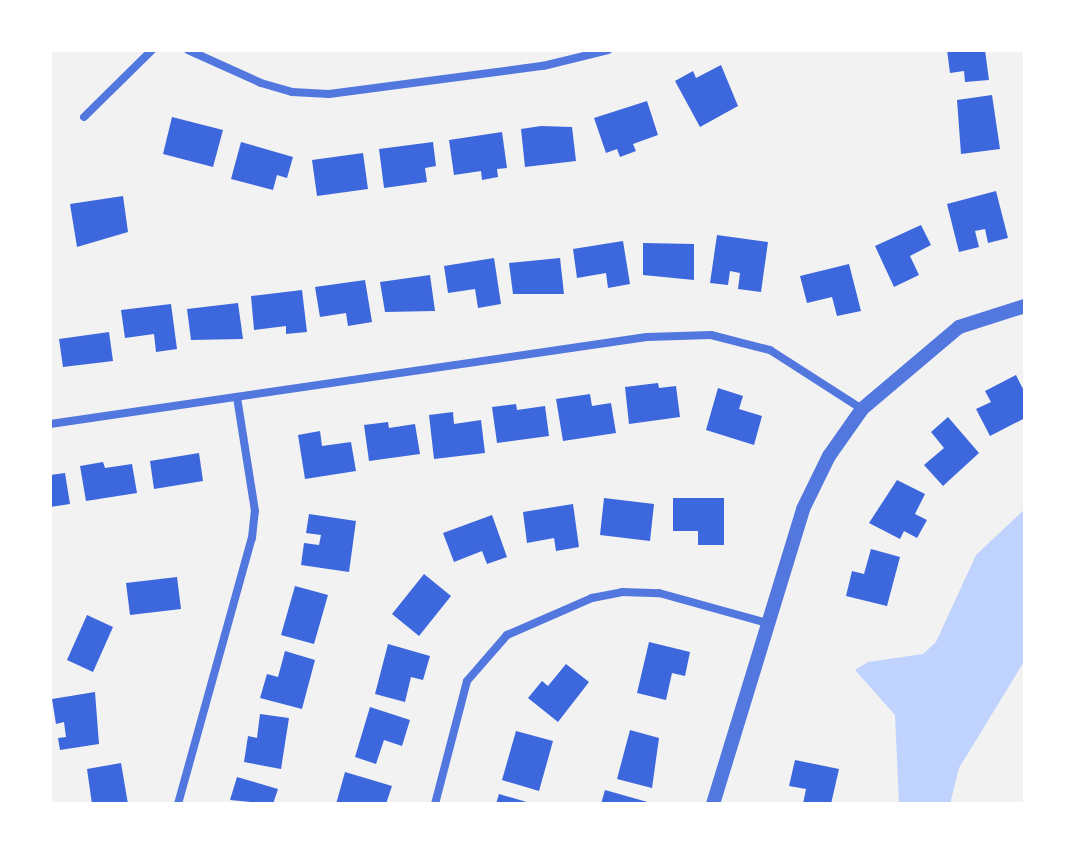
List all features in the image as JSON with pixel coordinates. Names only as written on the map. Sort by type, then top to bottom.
[{"type":"street","points":[[84,117],[152,50]]},
{"type":"street","points":[[188,50],[261,83],[292,92],[329,94],[543,66],[608,50]]},
{"type":"street","points":[[713,804],[803,509],[829,456],[862,409],[959,327],[1025,306]]},
{"type":"street","points":[[50,424],[647,337],[711,335],[770,350],[862,409]]},
{"type":"street","points":[[178,804],[252,538],[255,511],[237,397]]},
{"type":"street","points":[[435,804],[467,681],[507,635],[592,598],[622,592],[659,593],[767,623]]},
{"type":"water","points":[[1025,509],[1025,660],[959,768],[950,804],[899,804],[895,715],[855,670],[868,662],[923,654],[936,642],[976,555]]},
{"type":"building","points":[[947,50],[985,50],[989,80],[965,82],[964,71],[950,73]]},
{"type":"building","points":[[721,65],[738,106],[700,127],[675,81],[693,71],[696,78]]},
{"type":"building","points":[[992,95],[1000,149],[961,154],[957,100]]},
{"type":"building","points":[[647,101],[658,135],[633,144],[636,151],[620,157],[617,149],[606,153],[594,118]]},
{"type":"building","points":[[172,117],[223,130],[213,167],[163,154]]},
{"type":"building","points":[[572,127],[576,161],[525,167],[521,129]]},
{"type":"building","points":[[502,132],[507,168],[497,169],[498,177],[482,180],[481,171],[454,175],[449,140]]},
{"type":"building","points":[[241,142],[293,157],[287,178],[277,175],[273,190],[231,179]]},
{"type":"building","points":[[433,142],[436,166],[425,168],[427,182],[384,188],[379,149]]},
{"type":"building","points":[[363,153],[368,189],[317,196],[312,160]]},
{"type":"building","points":[[996,191],[1008,238],[988,243],[985,229],[975,231],[979,247],[959,252],[947,204]]},
{"type":"building","points":[[123,196],[128,232],[77,247],[70,204]]},
{"type":"building","points":[[921,225],[931,245],[910,256],[919,275],[894,287],[875,246]]},
{"type":"building","points":[[717,235],[768,242],[761,292],[738,289],[740,273],[730,271],[728,285],[710,283]]},
{"type":"building","points":[[623,241],[630,284],[608,288],[606,273],[577,278],[573,249]]},
{"type":"building","points":[[643,243],[694,244],[694,280],[643,275]]},
{"type":"building","points":[[494,258],[501,304],[478,308],[475,289],[448,293],[444,266]]},
{"type":"building","points":[[560,258],[564,294],[513,294],[509,263]]},
{"type":"building","points":[[849,264],[861,311],[837,316],[832,297],[807,303],[800,276]]},
{"type":"building","points":[[430,275],[435,311],[385,312],[380,282]]},
{"type":"building","points":[[365,280],[372,322],[348,326],[346,313],[320,317],[315,287]]},
{"type":"building","points":[[302,290],[307,332],[286,334],[286,326],[254,330],[251,296]]},
{"type":"building","points":[[238,303],[243,339],[191,340],[187,309]]},
{"type":"building","points":[[171,304],[177,349],[156,352],[154,334],[125,338],[121,310]]},
{"type":"building","points":[[109,332],[113,361],[63,367],[59,339]]},
{"type":"building","points":[[1016,375],[1025,393],[1025,418],[990,436],[976,409],[991,402],[985,391]]},
{"type":"building","points":[[658,383],[659,388],[676,386],[680,417],[629,424],[625,387]]},
{"type":"building","points":[[718,388],[743,396],[739,409],[762,416],[754,445],[706,430]]},
{"type":"building","points":[[590,394],[592,406],[611,403],[616,433],[563,441],[556,399]]},
{"type":"building","points":[[516,404],[517,410],[545,406],[549,436],[497,443],[492,407]]},
{"type":"building","points":[[453,412],[454,424],[481,420],[485,453],[434,459],[429,415]]},
{"type":"building","points":[[948,417],[979,453],[943,486],[924,465],[944,448],[931,432]]},
{"type":"building","points":[[388,422],[389,428],[415,424],[420,454],[369,461],[364,425]]},
{"type":"building","points":[[320,431],[322,446],[351,442],[356,471],[305,479],[298,435]]},
{"type":"building","points":[[199,453],[203,481],[154,489],[150,461]]},
{"type":"building","points":[[103,462],[105,468],[132,464],[137,493],[86,501],[80,466]]},
{"type":"building","points":[[65,473],[70,504],[50,507],[50,475]]},
{"type":"building","points":[[897,480],[925,494],[915,514],[927,520],[917,538],[904,531],[900,539],[869,523]]},
{"type":"building","points":[[604,498],[654,504],[650,541],[600,535]]},
{"type":"building","points":[[673,498],[724,498],[724,545],[698,545],[698,531],[673,531]]},
{"type":"building","points":[[573,504],[579,547],[556,551],[554,538],[527,543],[523,512]]},
{"type":"building","points":[[309,514],[356,521],[349,572],[301,565],[304,543],[319,545],[321,535],[306,533]]},
{"type":"building","points":[[492,515],[507,557],[487,564],[482,551],[454,562],[443,533]]},
{"type":"building","points":[[871,549],[900,557],[887,606],[846,596],[852,571],[864,574]]},
{"type":"building","points":[[424,574],[451,596],[419,636],[392,614]]},
{"type":"building","points":[[177,577],[181,609],[130,615],[126,583]]},
{"type":"building","points":[[295,586],[328,595],[314,644],[281,635]]},
{"type":"building","points":[[87,615],[113,627],[93,672],[67,660]]},
{"type":"building","points":[[649,642],[690,652],[685,676],[672,673],[666,700],[637,693]]},
{"type":"building","points":[[388,644],[430,656],[423,680],[411,677],[405,702],[375,694]]},
{"type":"building","points":[[285,651],[315,660],[302,709],[260,698],[267,674],[278,677]]},
{"type":"building","points":[[566,664],[589,682],[558,722],[528,698],[542,681],[548,686]]},
{"type":"building","points":[[95,692],[99,744],[60,750],[58,738],[66,737],[64,722],[56,724],[52,699]]},
{"type":"building","points":[[370,707],[410,720],[402,746],[384,740],[376,764],[355,757]]},
{"type":"building","points":[[260,714],[289,718],[281,769],[244,762],[248,736],[257,738]]},
{"type":"building","points":[[630,730],[659,738],[652,788],[617,779]]},
{"type":"building","points":[[516,731],[553,741],[539,791],[502,780]]},
{"type":"building","points":[[795,760],[839,769],[831,804],[803,804],[806,789],[789,786]]},
{"type":"building","points":[[121,763],[128,804],[92,804],[87,769]]},
{"type":"building","points":[[345,772],[392,786],[386,804],[336,804]]},
{"type":"building","points":[[237,777],[278,789],[273,804],[230,800]]},
{"type":"building","points":[[605,790],[651,803],[601,804]]},
{"type":"building","points":[[499,794],[530,803],[530,804],[496,804]]}]
